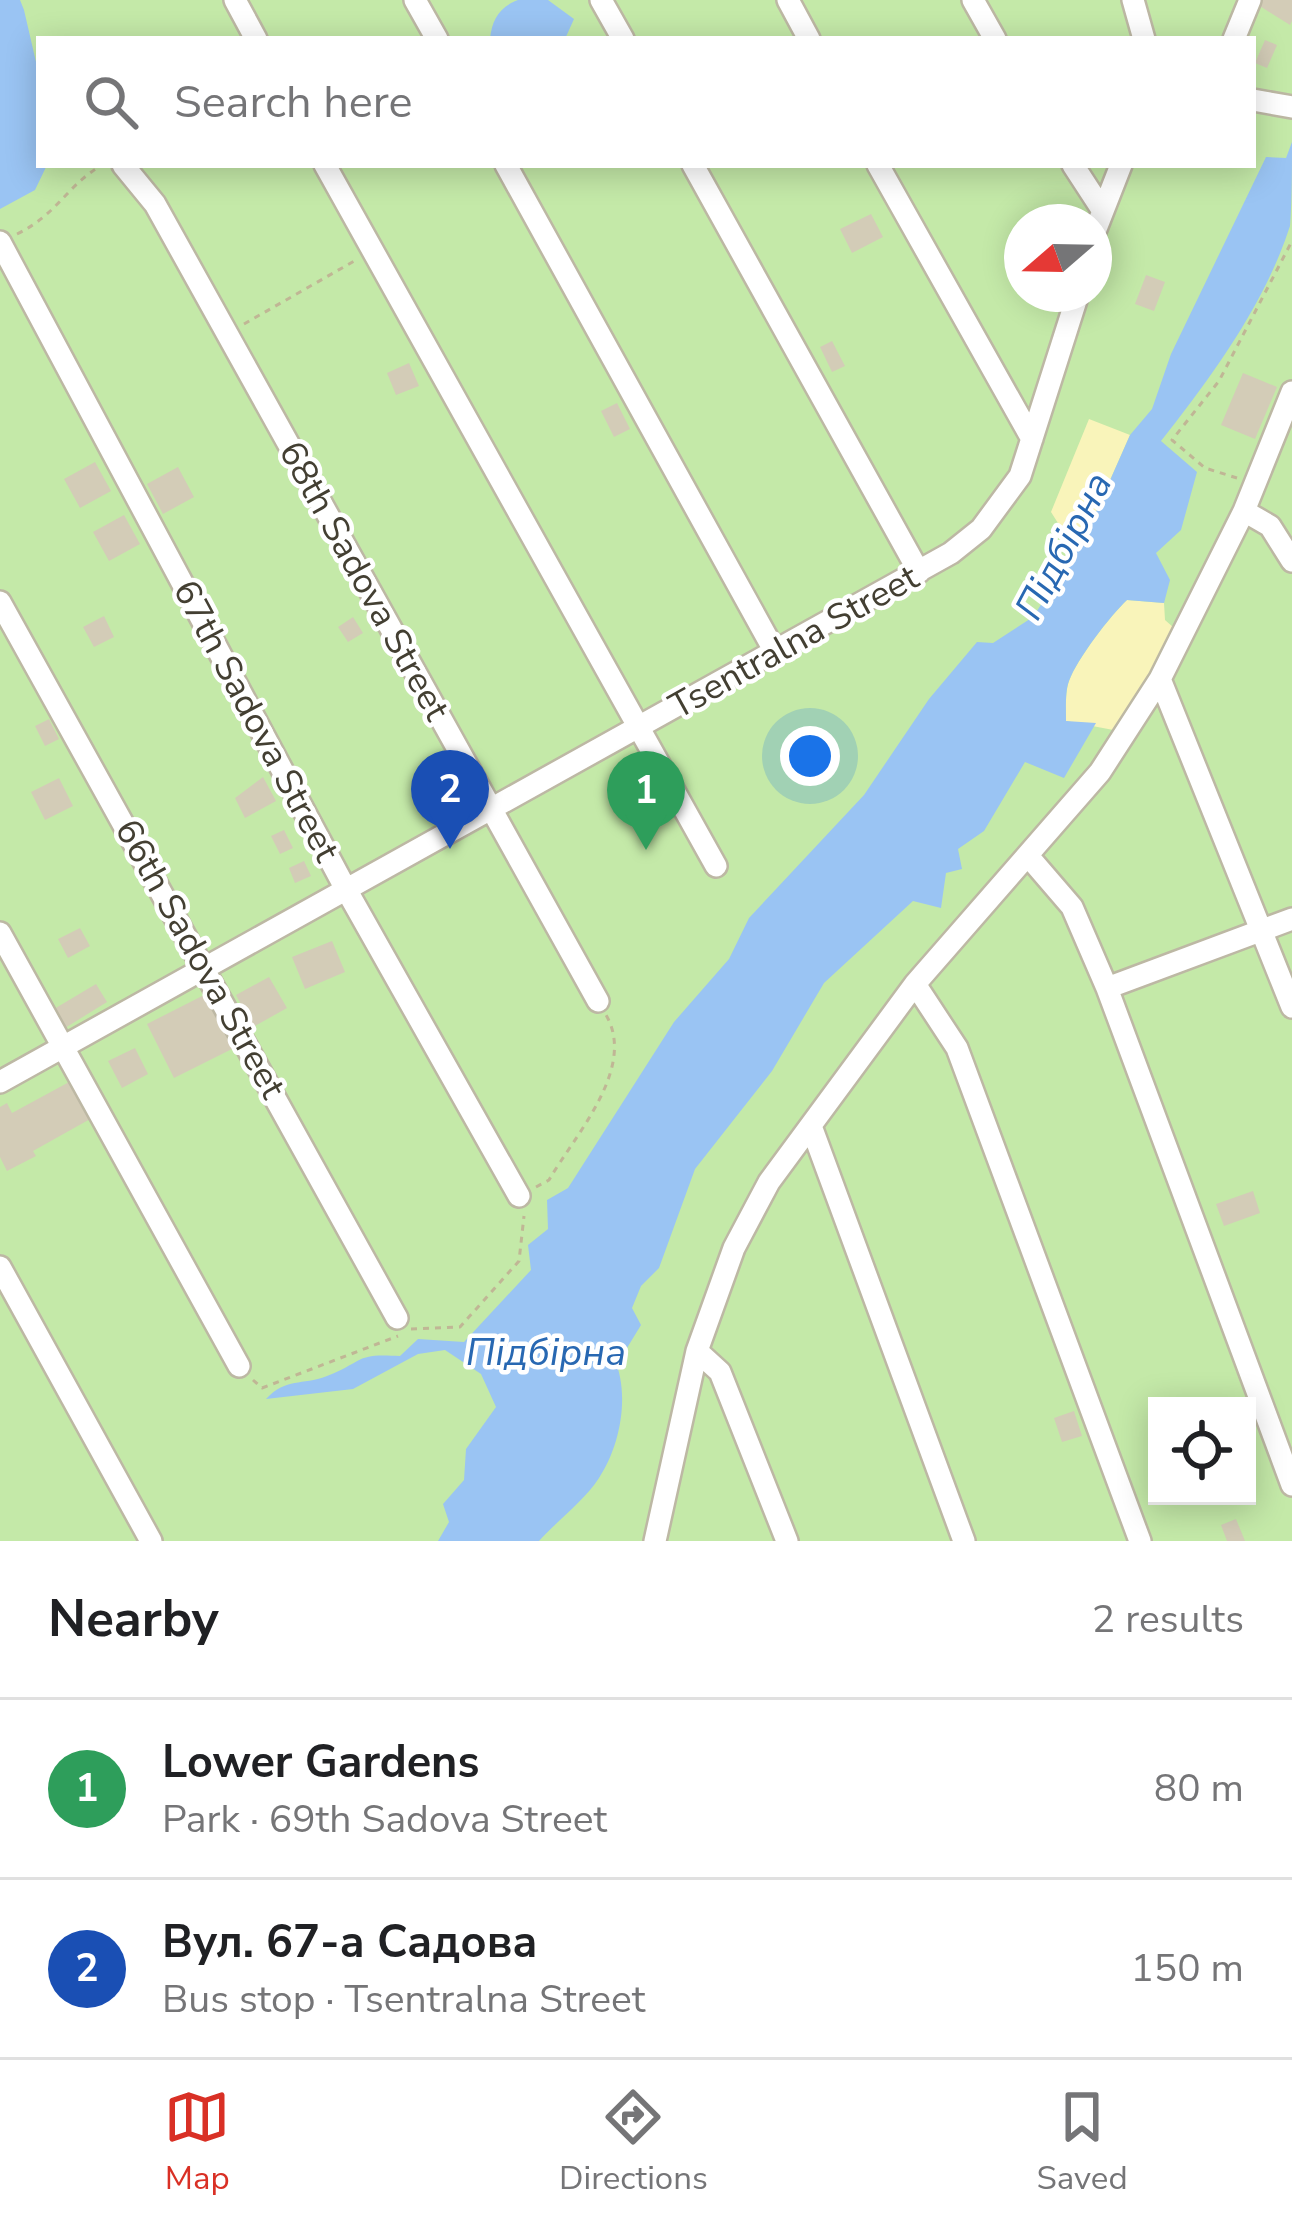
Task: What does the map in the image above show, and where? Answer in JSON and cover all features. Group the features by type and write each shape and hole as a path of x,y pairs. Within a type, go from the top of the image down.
{"street":[{"path":"235,0 254,36"},
{"path":"415,0 435,36"},
{"path":"601,0 620,36"},
{"path":"788,0 807,36"},
{"path":"974,0 993,36"},
{"path":"1133,0 1143,36"},
{"path":"1235,36 1250,0"},
{"path":"1257,101 1292,107"},
{"name":"68th Sadova Street","path":"125,168 155,204 598,1001"},
{"path":"327,168 636,730 716,866"},
{"path":"508,168 776,652"},
{"path":"695,168 920,572"},
{"path":"880,168 1032,439"},
{"path":"1075,168 1098,204"},
{"path":"1103,204 1120,168"},
{"name":"67th Sadova Street","path":"0,240 347,892 519,1196"},
{"name":"Tsentralna Street","path":"0,1082 920,572 981,529 1004,503 1032,439 1072,312"},
{"path":"655,1541 697,1352 734,1248 769,1182 915,984 1100,772 1160,680 1244,512 1292,392"},
{"path":"1244,512 1270,526 1292,561"},
{"name":"66th Sadova Street","path":"0,602 397,1318"},
{"path":"1160,680 1292,1007"},
{"path":"1028,857 1072,907 1107,988 1292,1485"},
{"path":"1107,988 1292,919"},
{"path":"0,933 239,1366"},
{"path":"915,984 957,1048 1140,1541"},
{"path":"812,1126 964,1541"},
{"path":"0,1268 151,1541"},
{"path":"697,1352 720,1372 787,1541"}],"path":[{"path":"0,240 57,212 79,178 96,168"},
{"path":"1256,484 1204,468 1172,440 1219,381 1292,241"},
{"path":"227,334 372,250"},
{"path":"519,1196 548,1180 614,1069 617,1034 598,1001"}],"green space":[{"path":"0,0 1292,0 1292,1541 0,1541"}],"sand":[{"path":"1089,419 1130,435 1085,537 1063,531 1051,512"},
{"path":"1127,600 1164,603 1165,620 1182,635 1124,732 1066,721 1073,672"}],"water":[{"path":"0,0 20,0 36,62 36,168 46,168 35,190 0,209"},
{"path":"518,0 548,0 574,19 566,36 491,36 506,6"},
{"name":"Підбірна","path":"1292,142 1290,226 1279,255 1235,339 1161,441 1197,472 1181,530 1156,553 1170,580 1164,603 1127,600 1079,661 1068,685 1066,721 1096,723 1064,778 1025,762 984,831 958,849 962,869 946,873 941,908 913,901 824,983 772,1071 695,1169 659,1268 641,1286 632,1308 641,1325 627,1348 614,1358 622,1387 621,1419 607,1465 593,1486 539,1541 438,1541 449,1522 443,1504 464,1480 466,1449 496,1407 481,1374 445,1350 418,1354 353,1389 266,1399 288,1385 327,1376 367,1357 400,1356 418,1339 464,1342 531,1270 528,1245 548,1229 547,1200 568,1188 674,1022 729,959 749,918 864,795 929,699 977,642 993,643 1033,617 1085,537 1130,435 1152,409 1171,354 1266,157 1286,158"}],"building":[{"path":"1250,0 1292,0 1290,25"},
{"path":"1265,40 1277,45 1267,68 1256,61"},
{"path":"871,214 883,237 852,253 840,229"},
{"path":"1146,275 1165,282 1154,311 1135,304"},
{"path":"832,341 845,366 832,372 820,347"},
{"path":"409,363 419,386 396,395 387,373"},
{"path":"1243,373 1277,387 1255,439 1221,425"},
{"path":"617,403 630,429 614,437 601,411"},
{"path":"95,462 111,491 80,508 64,479"},
{"path":"178,467 194,497 163,514 147,484"},
{"path":"124,515 140,544 109,561 93,532"},
{"path":"104,616 114,637 94,647 83,627"},
{"path":"353,617 363,633 348,642 338,627"},
{"path":"49,719 59,739 45,746 35,726"},
{"path":"263,777 276,801 245,818 235,798"},
{"path":"59,778 73,806 45,820 31,792"},
{"path":"284,830 293,848 280,854 271,836"},
{"path":"304,861 311,876 295,883 289,868"},
{"path":"80,928 90,946 68,958 58,939"},
{"path":"332,941 345,972 305,989 292,957"},
{"path":"269,977 287,1008 253,1027 236,995"},
{"path":"96,984 107,1002 65,1028 54,1009"},
{"path":"210,992 238,1046 174,1078 147,1024"},
{"path":"135,1048 148,1074 122,1088 108,1061"},
{"path":"71,1081 92,1118 7,1171 0,1157 0,1107 7,1103 12,1113"},
{"path":"1253,1191 1260,1213 1224,1226 1216,1204"},
{"path":"1074,1411 1082,1436 1062,1442 1054,1418"},
{"path":"1236,1519 1245,1541 1227,1541 1221,1525"}],"place":[{"name":"Вул. 67-а Садова","path":"450,849"},
{"name":"Lower Gardens","path":"646,850"}]}
